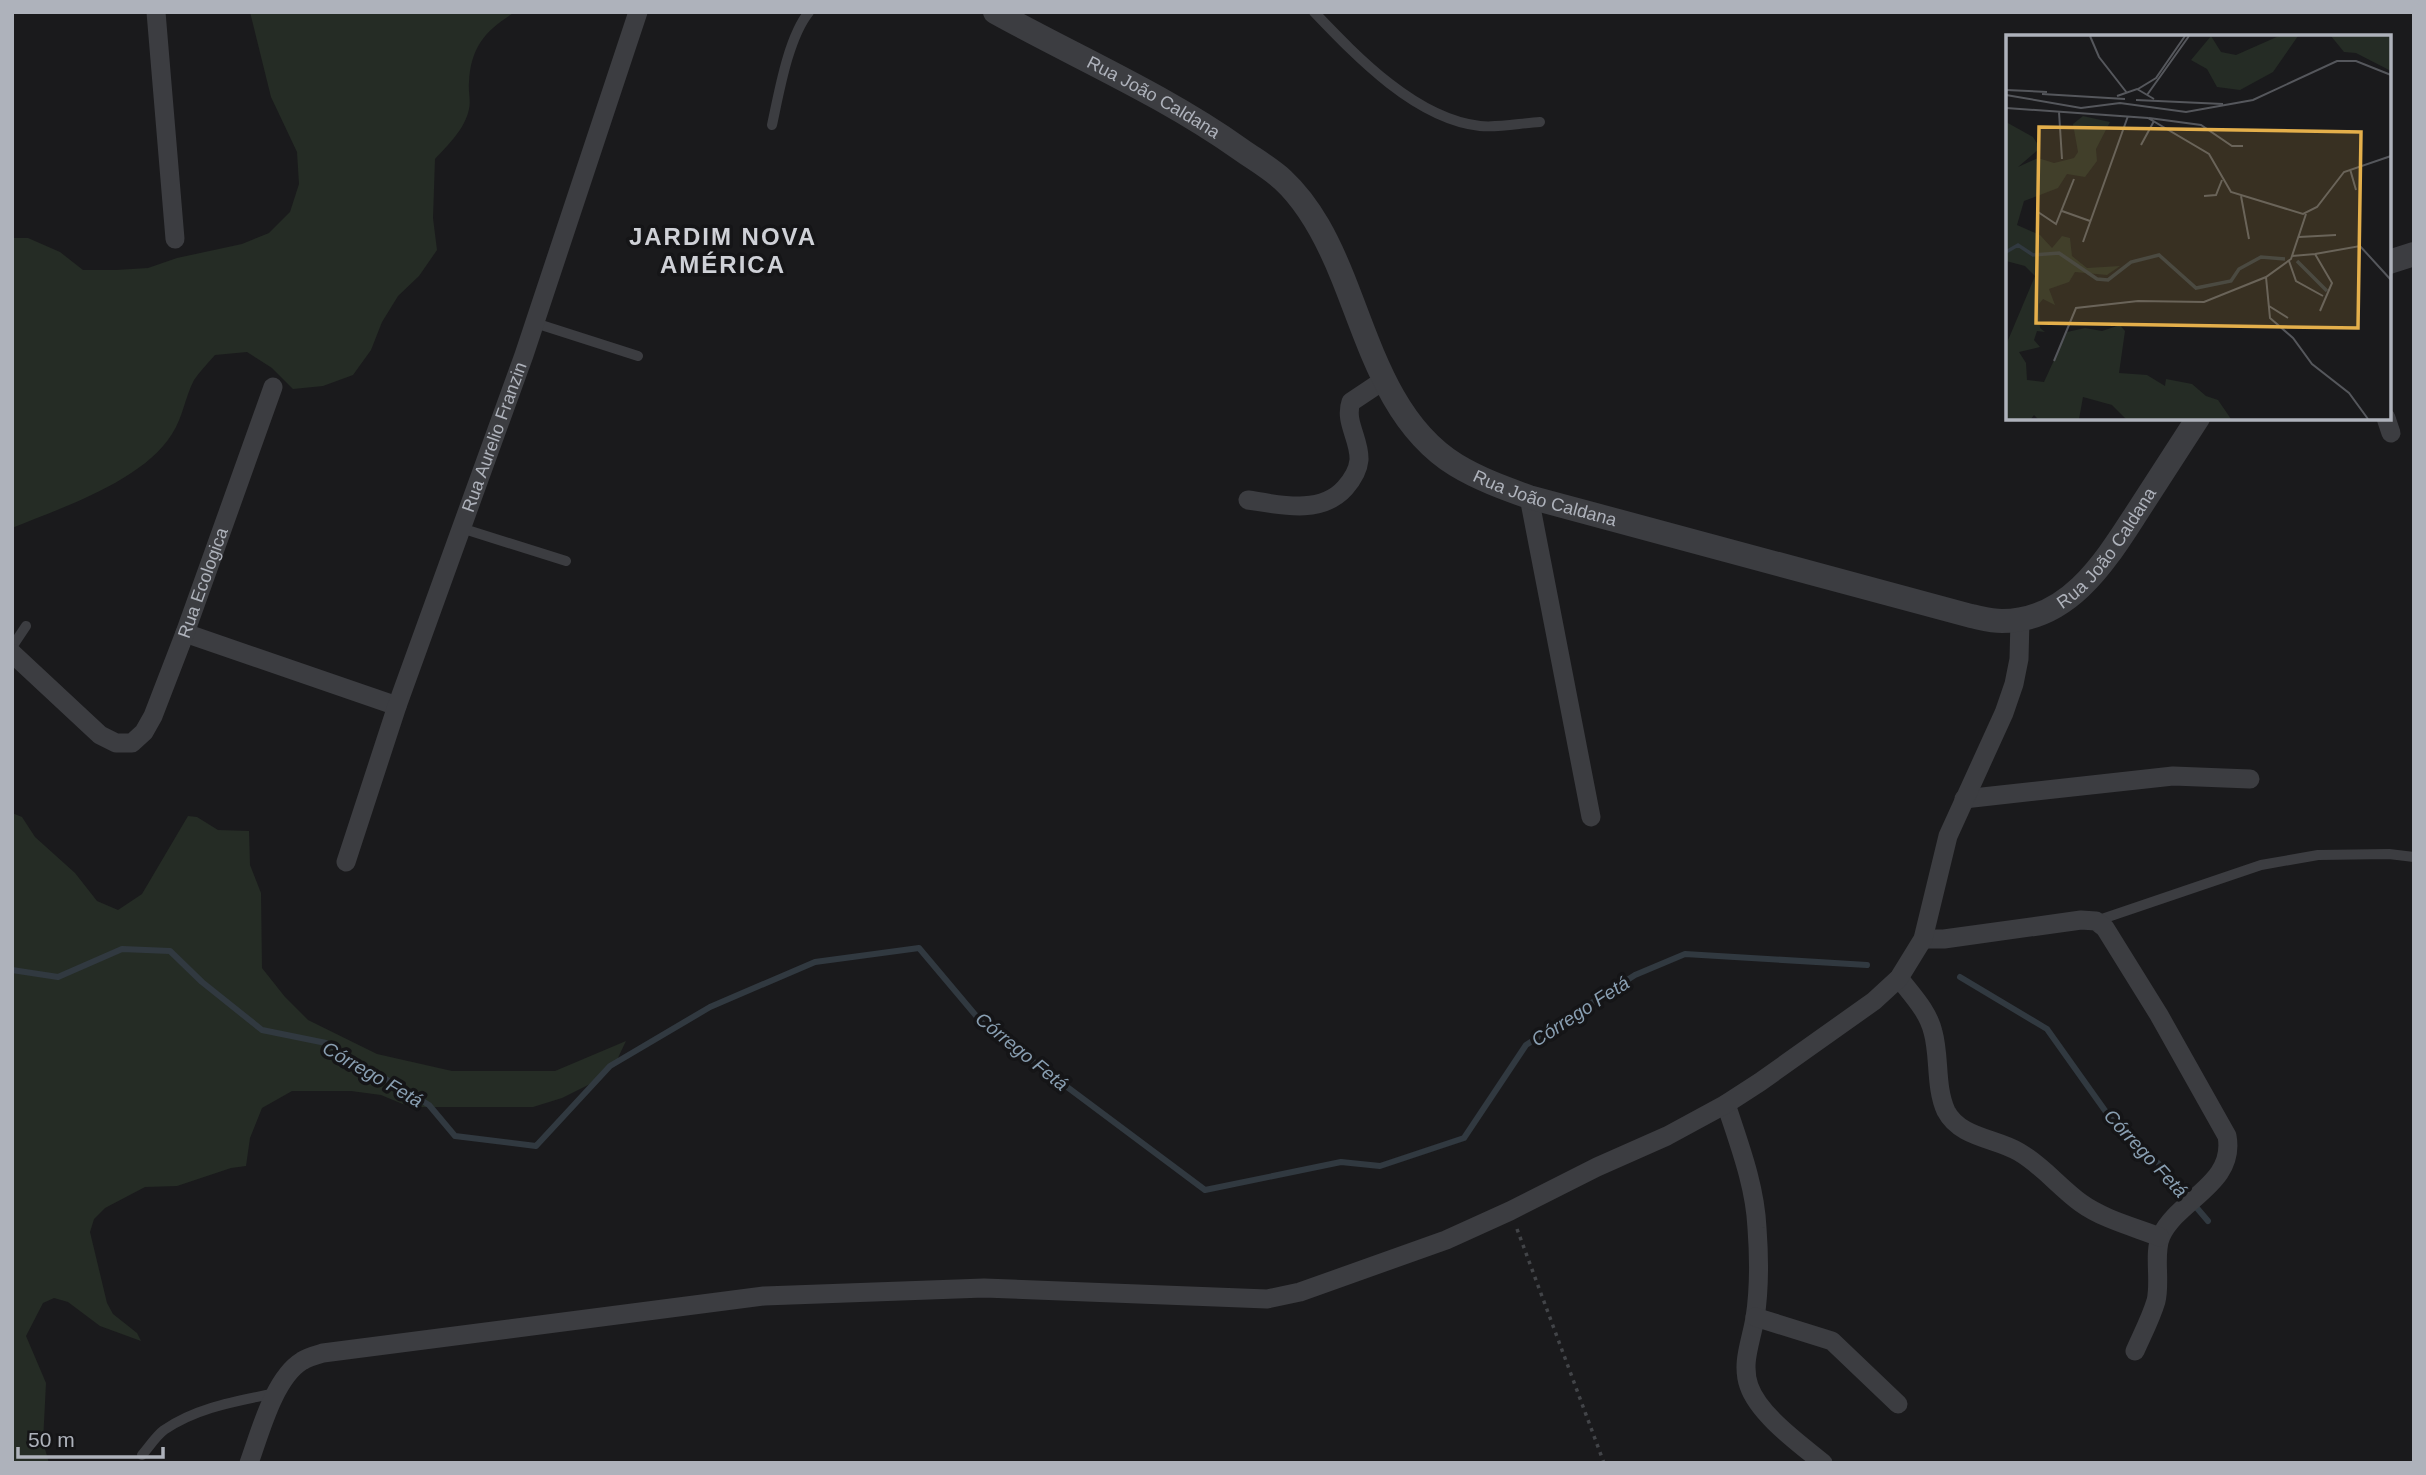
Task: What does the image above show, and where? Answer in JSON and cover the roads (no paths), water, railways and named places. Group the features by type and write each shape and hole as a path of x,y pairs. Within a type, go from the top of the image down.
{"street":[{"path":"156,12 175,239"},
{"name":"Rua Aurelio Franzin","path":"346,862 397,706 535,323 638,12"},
{"name":"Rua João Caldana","path":"995,12 1200,121 1283,180 1306,206 1329,243 1384,380 1406,419 1431,446 1456,465 1529,497 1970,616 2001,621 2021,620 2074,595 2101,567 2197,420"},
{"path":"2391,261 2414,254"},
{"path":"1248,500 1288,506 1316,506 1340,494 1354,478 1359,459 1349,419 1351,402 1384,380"},
{"name":"Rua Ecologica","path":"12,653 100,735 116,743 132,743 144,732 153,716 185,633 274,387"},
{"path":"1529,497 1591,817"},
{"path":"248,1463 276,1393 288,1374 302,1361 323,1353 764,1296 984,1288 1267,1298 1300,1292 1446,1240 1510,1212 1597,1167 1667,1136 1726,1104 1874,1001 1899,978 1923,939 1948,836 2004,713 2014,684 2019,659 2021,620"},
{"path":"185,633 397,706"},
{"path":"1964,799 2174,776 2250,779"},
{"path":"1923,939 1944,939 2063,922 2095,921 2105,928 2139,983 2227,1136 2227,1160 2220,1173 2169,1224 2160,1237 2156,1300 2135,1351"},
{"path":"1899,978 1927,1015 1934,1032 1941,1091 1946,1111 1955,1124 1970,1133 2016,1150 2039,1164 2081,1203 2097,1212 2160,1237"},
{"path":"1726,1104 1747,1170 1757,1226 1755,1317 1746,1359 1750,1390 1790,1436 1823,1463"},
{"path":"1755,1317 1832,1341 1899,1404"}],"lane":[{"path":"772,125 785,70 802,21 808,12"},
{"path":"1314,12 1357,56 1413,100 1444,116 1482,126 1540,122"},
{"path":"535,323 638,356"},
{"path":"461,528 566,561"},
{"path":"12,647 26,626"},
{"path":"2095,921 2261,865 2318,855 2389,854 2414,857"},
{"path":"142,1455 162,1431 189,1415 276,1393"}],"waterway":[{"name":"Córrego Fetá","path":"12,970 58,977 122,949 170,951 202,982 262,1030 326,1043 429,1105 455,1136 536,1146 610,1066 710,1007 815,962 919,948 983,1024 1205,1190 1341,1162 1380,1166 1464,1138 1526,1045 1635,975 1685,954 1867,965"},
{"name":"Córrego Fetá","path":"1960,977 2047,1029 2111,1119 2162,1167 2208,1221"}],"district":[{"name":"JARDIM NOVA AMÉRICA","path":"723,251"}]}
